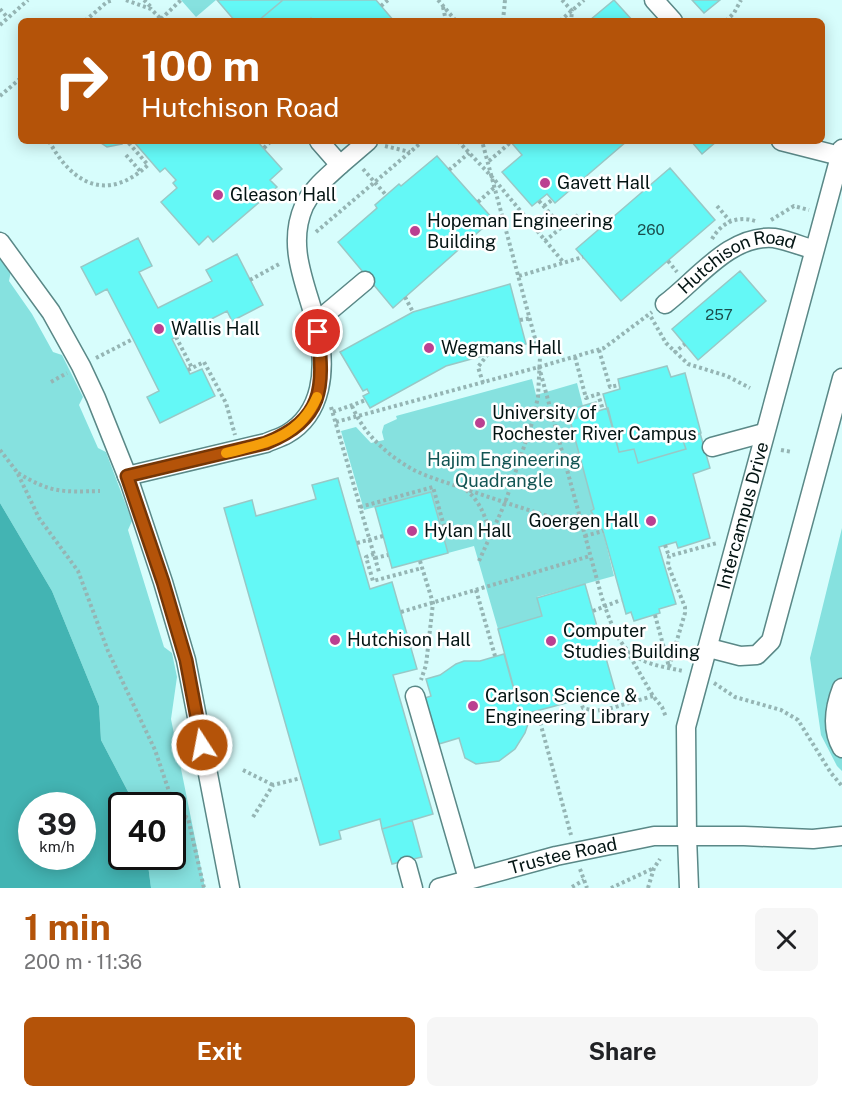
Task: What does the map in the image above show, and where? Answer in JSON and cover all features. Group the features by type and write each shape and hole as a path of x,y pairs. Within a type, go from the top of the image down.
{"street":[{"path":"654,0 670,18"},
{"path":"323,144 349,164"},
{"path":"127,476 266,443 286,434 303,421 319,392 321,363 315,323 300,272 296,242 298,223 304,206 314,189 373,144"},
{"path":"779,144 841,153"},
{"name":"Intercampus Drive","path":"689,888 686,727 841,153"},
{"name":"Hutchison Road","path":"665,304 712,264 744,242 760,238 775,238 814,250"},
{"path":"0,242 51,312 81,366 127,476 186,660 230,888"},
{"path":"315,323 365,281"},
{"path":"709,648 740,656 758,655 771,641 842,378"},
{"path":"712,447 764,433"},
{"path":"842,687 835,707 835,727 842,748"},
{"path":"416,696 468,879"},
{"name":"Trustee Road","path":"439,888 556,856 644,837 744,836 813,839 842,836"},
{"path":"407,866 413,888"}],"path":[{"path":"0,25 28,0"},
{"path":"88,18 107,2 113,0"},
{"path":"126,0 151,9 160,18"},
{"path":"144,0 160,18"},
{"path":"164,18 181,0"},
{"path":"381,6 388,0"},
{"path":"438,0 453,18"},
{"path":"503,18 505,0"},
{"path":"562,0 572,11 571,18"},
{"path":"564,18 584,0"},
{"path":"729,18 741,0"},
{"path":"442,5 445,18"},
{"path":"0,9 8,18"},
{"path":"0,96 18,81"},
{"path":"51,144 59,160 72,173 83,181 97,185 126,180 141,172 148,165 130,144"},
{"path":"264,148 268,144"},
{"path":"378,144 410,152"},
{"path":"309,239 419,144"},
{"path":"461,144 493,178 564,263"},
{"path":"478,561 505,503 532,423 538,397 540,357 483,144"},
{"path":"489,161 509,144"},
{"path":"449,170 469,153"},
{"path":"126,155 141,172"},
{"path":"349,164 375,183 386,195"},
{"path":"478,202 495,187"},
{"path":"267,201 276,194 288,191"},
{"path":"544,206 552,200"},
{"path":"539,201 562,227"},
{"path":"717,206 730,221"},
{"path":"545,241 578,215"},
{"path":"519,276 584,257"},
{"path":"250,280 288,259"},
{"path":"668,261 680,275"},
{"path":"405,297 413,312"},
{"path":"336,422 599,350 617,340 665,304"},
{"path":"649,314 666,343 687,364 726,376 750,388"},
{"path":"520,320 531,318"},
{"path":"176,337 190,369 204,362 226,403 236,439"},
{"path":"90,361 133,339"},
{"path":"674,353 685,344"},
{"path":"599,350 610,387 619,385"},
{"path":"483,383 478,367 488,354"},
{"path":"575,357 586,398 598,394 603,410"},
{"path":"538,367 590,556 614,629 666,717"},
{"path":"51,382 70,372"},
{"path":"333,412 366,400"},
{"path":"330,404 378,572"},
{"path":"352,406 356,416 374,440 411,468 505,503 583,528"},
{"path":"0,450 17,472 39,518 78,571 108,651 155,750 174,806 179,813 188,818 204,888"},
{"path":"781,450 792,452"},
{"path":"17,472 41,487 66,492 100,491"},
{"path":"360,507 433,487 444,526 441,527"},
{"path":"463,488 476,497 491,535"},
{"path":"585,536 603,531"},
{"path":"357,543 383,536"},
{"path":"669,556 717,543"},
{"path":"665,545 669,556 668,565 683,601 685,613 669,667"},
{"path":"388,555 366,557 373,581 422,568"},
{"path":"400,612 590,556"},
{"path":"416,696 426,665 433,603 420,561"},
{"path":"476,590 495,656"},
{"path":"593,611 621,600"},
{"path":"655,615 669,667"},
{"path":"625,648 640,660 690,673"},
{"path":"713,683 735,697 790,714 807,732 822,759 842,786"},
{"path":"580,700 583,708 595,711 653,696"},
{"path":"537,711 572,839"},
{"path":"243,770 273,785 301,778"},
{"path":"253,817 273,785"},
{"path":"648,888 654,868 660,859"},
{"path":"579,865 587,888"},
{"path":"611,888 654,868"},
{"path":"572,887 584,880"}],"green space":[{"path":"181,0 216,0 196,17"},
{"path":"0,258 11,271 9,281 32,314 53,352 62,355 83,397 79,405 98,448 106,452 132,521 128,530 164,647 172,653 177,677 171,719 186,792 128,792 101,740 99,706 52,591 0,503"},
{"name":"Hajim Engineering Quadrangle","path":"532,379 536,395 577,383 583,406 577,418 570,420 594,509 591,511 603,531 614,576 537,597 542,616 498,629 474,546 448,553 431,492 364,510 341,431 356,427 371,443 384,440 382,432 384,425 397,419 396,416"},
{"path":"842,528 842,771 821,735 810,658"},
{"path":"186,794 205,888 151,888 149,870 186,870"}],"shaded area":[{"path":"0,503 52,591 99,706 101,740 128,792 108,792 108,870 149,870 151,888 0,888"}],"building":[{"path":"217,0 283,0 262,18 232,18"},
{"path":"283,0 376,0 391,18 311,18 262,18"},
{"path":"614,0 630,18 592,18"},
{"path":"692,0 720,0 704,13"},
{"path":"102,144 122,144 107,147"},
{"name":"Gleason Hall","path":"136,144 260,144 282,169 270,180 277,187 213,242 208,236 199,245 161,202 177,188 173,183 176,180 165,168 160,172"},
{"name":"Gavett Hall","path":"513,144 624,144 555,203 547,194 532,206 502,172 522,155"},
{"path":"694,144 714,144 702,154"},
{"name":"Hopeman Engineering Building","path":"437,156 493,219 393,308 338,242 377,208 375,205 399,184 401,186"},
{"path":"670,168 715,220 621,301 576,249"},
{"name":"Wallis Hall","path":"138,238 152,266 139,272 158,308 212,281 206,270 237,254 263,305 232,321 227,311 172,339 190,374 202,369 215,396 160,423 147,397 159,391 133,339 107,289 96,295 81,267"},
{"path":"740,271 766,301 698,360 672,329"},
{"name":"Wegmans Hall","path":"510,284 526,344 446,366 370,408 363,396 369,393 367,389 363,391 340,352 413,312"},
{"path":"667,366 671,377 685,373 701,433 682,438 686,449 638,463 634,449 619,452 603,394 620,389 618,379"},
{"name":"Goergen Hall","path":"596,402 598,411 608,408 619,452 634,449 638,463 686,449 682,438 700,433 710,468 693,474 710,538 678,548 676,542 659,547 676,604 659,609 660,613 634,621 631,612 626,614 603,531 591,511 594,509 570,420 577,418 575,408"},
{"name":"Hutchison Hall","path":"338,478 370,589 392,582 417,669 393,675 433,814 382,829 380,819 339,831 341,839 320,845 224,508 252,500 256,516 316,499 312,485"},
{"name":"Hylan Hall","path":"431,492 448,553 392,568 375,507"},
{"name":"Computer Studies Building","path":"585,584 615,690 521,715 498,629 542,616 537,598"},
{"name":"Carlson Science & Engineering Library","path":"504,654 521,715 530,713 530,718 525,733 515,749 499,761 476,764 465,758 459,738 439,744 425,698 431,696 426,679 440,675 464,661 480,661"},
{"path":"412,820 422,857 392,864 382,829"}],"slow traffic":[{"path":"226,453 266,443 286,434 303,421 317,397"}],"place":[{"name":"Gavett Hall","path":"545,183"},
{"name":"Gleason Hall","path":"218,195"},
{"name":"Hopeman Engineering Building","path":"415,231"},
{"name":"Wallis Hall","path":"159,329"},
{"name":"Wegmans Hall","path":"429,348"},
{"name":"University of Rochester River Campus","path":"480,423"},
{"name":"Goergen Hall","path":"651,521"},
{"name":"Hylan Hall","path":"412,531"},
{"name":"Hutchison Hall","path":"335,640"},
{"name":"Computer Studies Building","path":"551,641"},
{"name":"Carlson Science & Engineering Library","path":"473,706"}],"route":[{"path":"202,745 186,660 163,582 127,476 266,443 286,434 303,421 319,392 321,363 318,332"}]}
